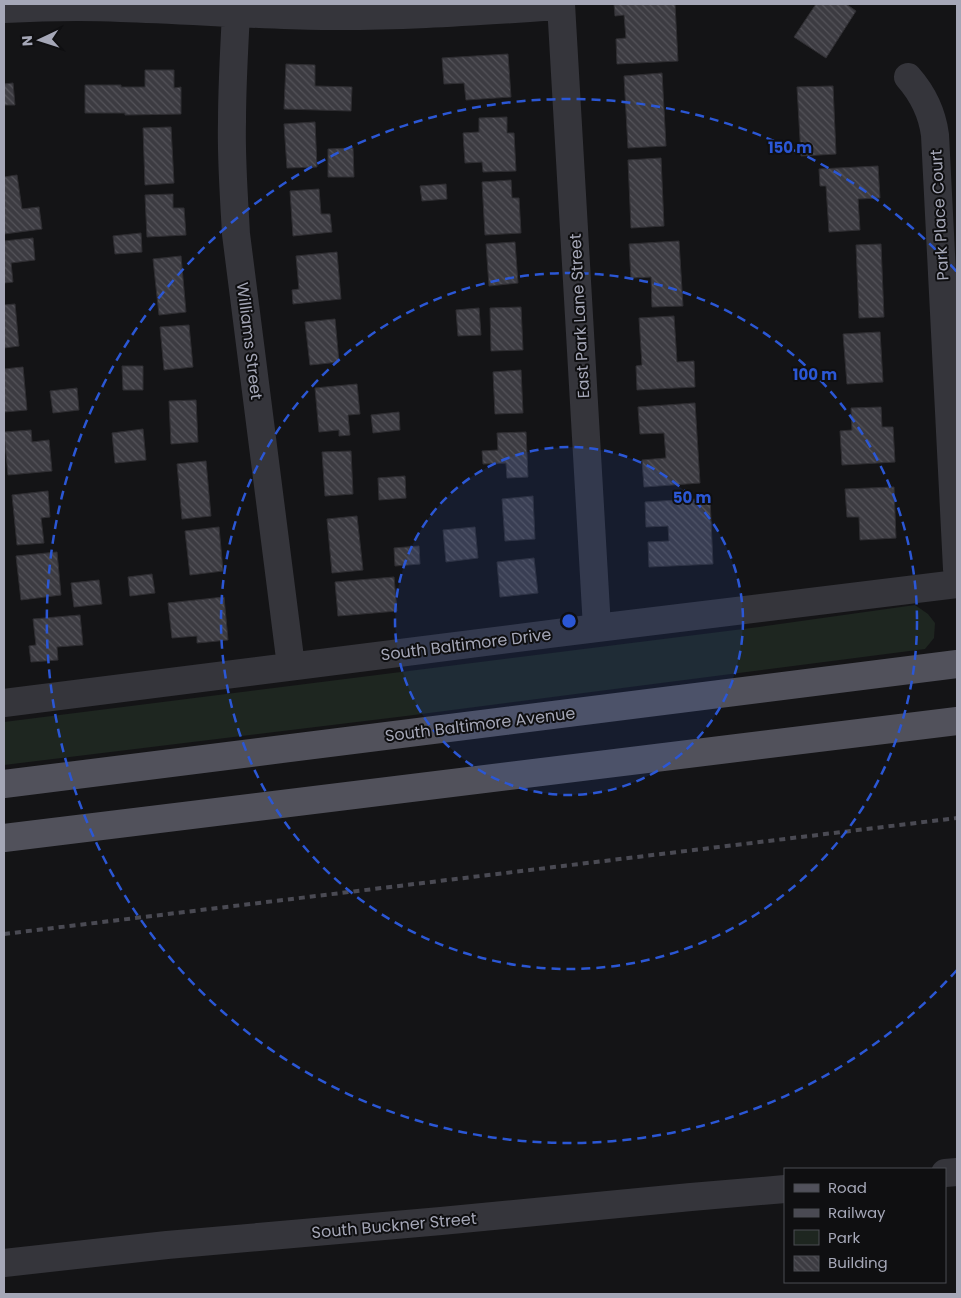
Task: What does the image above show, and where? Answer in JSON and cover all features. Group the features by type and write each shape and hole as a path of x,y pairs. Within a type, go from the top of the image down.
{"main road":[{"name":"South Baltimore Avenue","path":"4,784 957,664"},
{"path":"4,838 957,721"}],"street":[{"path":"4,8 120,8 323,16 439,14 561,5"},
{"name":"East Park Lane Street","path":"561,5 597,628"},
{"name":"Williams Street","path":"236,14 232,69 232,124 236,234 291,666"},
{"name":"Park Place Court","path":"908,77 917,87 930,110 948,206 957,569"},
{"name":"South Baltimore Drive","path":"4,703 957,584"},
{"name":"South Buckner Street","path":"4,1263 167,1245 784,1189"}],"green space":[{"path":"915,605 928,614 935,623 934,638 925,649 406,716 4,765 4,722 759,627"}],"building":[{"path":"614,4 675,4 678,61 617,64 616,39 626,38 624,15 615,16"},
{"path":"816,4 846,4 856,11 826,58 794,37"},
{"path":"508,54 511,97 466,100 464,83 444,84 442,58"},
{"path":"286,64 315,65 315,86 352,87 351,111 284,109"},
{"path":"145,70 174,70 174,88 181,87 181,114 125,115 125,113 85,113 85,85 145,87"},
{"path":"662,73 666,146 628,148 624,76"},
{"path":"13,83 15,105 4,105 4,84"},
{"path":"833,86 836,154 801,156 797,87"},
{"path":"507,117 507,133 514,133 516,171 483,172 482,162 465,163 463,133 479,132 479,118"},
{"path":"315,122 317,167 287,168 284,124"},
{"path":"171,127 174,183 145,185 143,128"},
{"path":"353,148 354,177 328,177 328,149"},
{"path":"661,158 664,226 631,228 628,160"},
{"path":"878,166 880,198 858,199 860,230 829,232 826,186 820,186 819,169"},
{"path":"17,175 22,209 39,207 42,229 4,234 4,177"},
{"path":"511,180 512,198 519,198 521,233 485,235 482,182"},
{"path":"446,184 447,199 422,201 420,186"},
{"path":"319,189 321,214 330,214 332,232 293,236 290,191"},
{"path":"173,194 173,208 184,208 186,235 147,237 145,195"},
{"path":"141,233 142,252 115,254 113,236"},
{"path":"33,238 35,260 11,263 13,282 4,283 4,241"},
{"path":"679,241 683,306 652,307 651,277 631,278 629,244"},
{"path":"515,242 518,283 489,286 486,244"},
{"path":"881,244 884,317 859,318 856,245"},
{"path":"337,252 341,299 293,304 292,290 299,289 296,256"},
{"path":"181,256 186,312 159,315 153,259"},
{"path":"15,304 19,346 4,348 4,305"},
{"path":"521,307 523,350 491,351 490,308"},
{"path":"479,308 481,335 458,336 456,310"},
{"path":"674,316 677,362 694,361 695,387 637,390 636,366 642,365 639,318"},
{"path":"335,319 339,362 310,365 305,322"},
{"path":"189,325 193,367 164,370 160,327"},
{"path":"880,332 883,382 847,384 843,334"},
{"path":"122,366 143,366 143,390 123,390"},
{"path":"23,367 27,410 4,412 4,369"},
{"path":"521,370 523,413 495,414 493,372"},
{"path":"357,384 360,414 348,415 350,435 339,436 339,430 319,432 315,388"},
{"path":"77,388 79,410 53,413 50,391"},
{"path":"196,400 198,442 171,444 169,401"},
{"path":"695,403 700,483 644,487 642,460 666,458 664,433 640,434 638,407"},
{"path":"881,407 882,427 893,427 895,462 842,465 840,431 852,430 851,408"},
{"path":"399,412 400,430 373,433 371,415"},
{"path":"143,429 146,460 115,463 112,433"},
{"path":"31,430 32,442 49,440 52,471 8,475 4,432"},
{"path":"526,432 528,477 507,478 506,463 483,464 482,451 498,450 497,433"},
{"path":"351,451 353,494 325,496 322,452"},
{"path":"206,461 211,516 182,519 177,464"},
{"path":"405,476 406,498 379,500 378,478"},
{"path":"894,487 896,538 860,540 859,517 847,517 845,489"},
{"path":"48,491 50,517 41,518 44,543 17,545 12,495"},
{"path":"533,496 535,539 505,541 502,499"},
{"path":"710,498 713,564 649,567 648,542 669,541 668,526 646,527 645,502"},
{"path":"357,516 363,570 332,573 327,519"},
{"path":"219,527 223,571 190,575 185,531"},
{"path":"475,527 478,558 446,562 443,530"},
{"path":"419,546 420,564 395,566 394,548"},
{"path":"57,552 61,595 21,600 16,556"},
{"path":"534,558 538,593 500,597 497,562"},
{"path":"152,574 155,593 130,596 128,577"},
{"path":"394,577 397,611 338,616 335,582"},
{"path":"99,580 102,604 74,607 71,583"},
{"path":"224,597 228,640 197,643 197,636 172,638 168,603"},
{"path":"80,615 83,645 57,647 58,660 31,662 29,646 36,645 33,619"}],"railway":[{"path":"4,934 957,818"}]}
